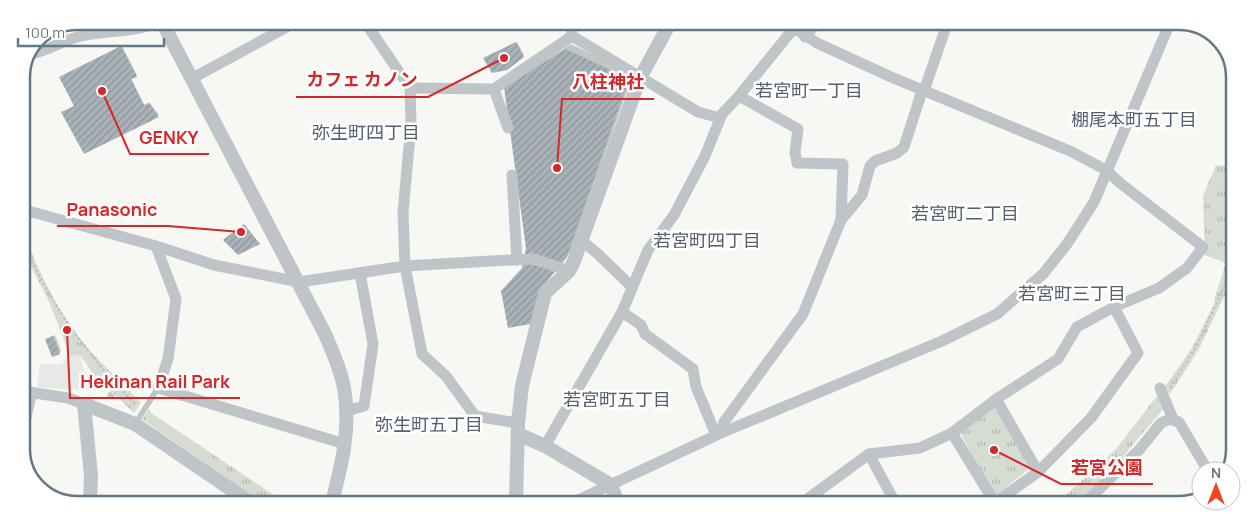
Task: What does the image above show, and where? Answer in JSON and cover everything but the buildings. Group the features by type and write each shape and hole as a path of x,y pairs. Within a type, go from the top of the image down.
{"street":[{"path":"37,53 50,50 80,36 108,30"},
{"path":"166,30 299,282 337,362 344,387 346,411 345,444 333,496"},
{"path":"191,79 282,30"},
{"path":"370,30 410,88 411,124 403,213 404,266 422,354 446,376 474,416 518,428 610,485 615,496"},
{"path":"572,30 572,36"},
{"path":"516,496 518,428 522,386 545,293 569,271 640,78 666,30"},
{"path":"545,446 622,312 631,286 648,250 674,216 705,156 722,114 739,96 788,30"},
{"path":"796,30 806,37 923,91 1070,151 1106,170 1202,247 1187,268 1158,288 1114,307 1077,327 1058,359 996,400 952,433 920,448 869,454 816,496"},
{"path":"806,37 811,30"},
{"path":"719,434 724,422 803,314 841,220 862,195 870,166 874,161 897,153 904,147 945,30"},
{"path":"585,496 719,434 942,341 997,314 1044,274 1067,244 1094,202 1167,30"},
{"path":"410,88 494,88 572,36"},
{"path":"572,36 698,112 720,118"},
{"path":"494,88 508,128"},
{"path":"739,96 798,129 795,152 797,163 843,164 841,220"},
{"path":"512,175 517,260"},
{"path":"30,212 156,246 214,265 299,282 404,266 534,259 569,271"},
{"path":"581,240 631,286"},
{"path":"156,246 176,299 168,359 158,388 345,444"},
{"path":"346,411 364,406 372,352 368,307 360,272"},
{"path":"1005,496 1038,472 1091,418 1138,353 1114,307"},
{"path":"622,312 641,325 645,334 693,369 696,387 719,434"},
{"path":"1165,389 1173,419"},
{"path":"30,392 84,404 135,424 241,496"},
{"path":"996,400 1038,472"},
{"path":"84,404 90,456 90,496"},
{"path":"1092,496 1139,450 1161,423 1173,419 1179,422 1202,461"},
{"path":"952,433 989,496"},
{"path":"869,454 892,496"}],"lane":[{"path":"135,424 158,388"}],"path":[{"path":"30,258 43,286 73,333 136,405"},
{"path":"1165,389 1197,345 1226,283"}],"shaded area":[{"path":"80,355 84,371 99,390 37,388 40,364 61,364 70,356"}],"green space":[{"path":"1216,165 1226,167 1226,263 1205,255 1203,196"},
{"path":"30,250 43,279 72,327 95,356 141,403 134,413 109,389 104,390 80,355 70,356 49,302 30,263"},
{"path":"1226,263 1226,293 1198,351 1170,394 1164,388 1192,348 1215,302 1214,300"},
{"path":"1157,396 1165,407 1115,466 1086,496 1065,496 1116,449"},
{"path":"993,405 1030,468 993,496 960,432"},
{"path":"149,409 151,413 276,496 252,496 142,419"}],"place":[{"name":"カフェ カノン","path":"504,58"},
{"name":"GENKY","path":"102,91"},
{"name":"八柱神社","path":"557,168"},
{"name":"Panasonic","path":"241,232"},
{"name":"Hekinan Rail Park","path":"67,330"},
{"name":"若宮公園","path":"994,450"}],"district":[{"name":"若宮町一丁目","path":"809,90"},
{"name":"棚尾本町五丁目","path":"1134,119"},
{"name":"弥生町四丁目","path":"366,132"},
{"name":"若宮町二丁目","path":"965,213"},
{"name":"若宮町四丁目","path":"707,240"},
{"name":"若宮町三丁目","path":"1072,293"},
{"name":"若宮町五丁目","path":"617,399"},
{"name":"弥生町五丁目","path":"429,424"}]}
